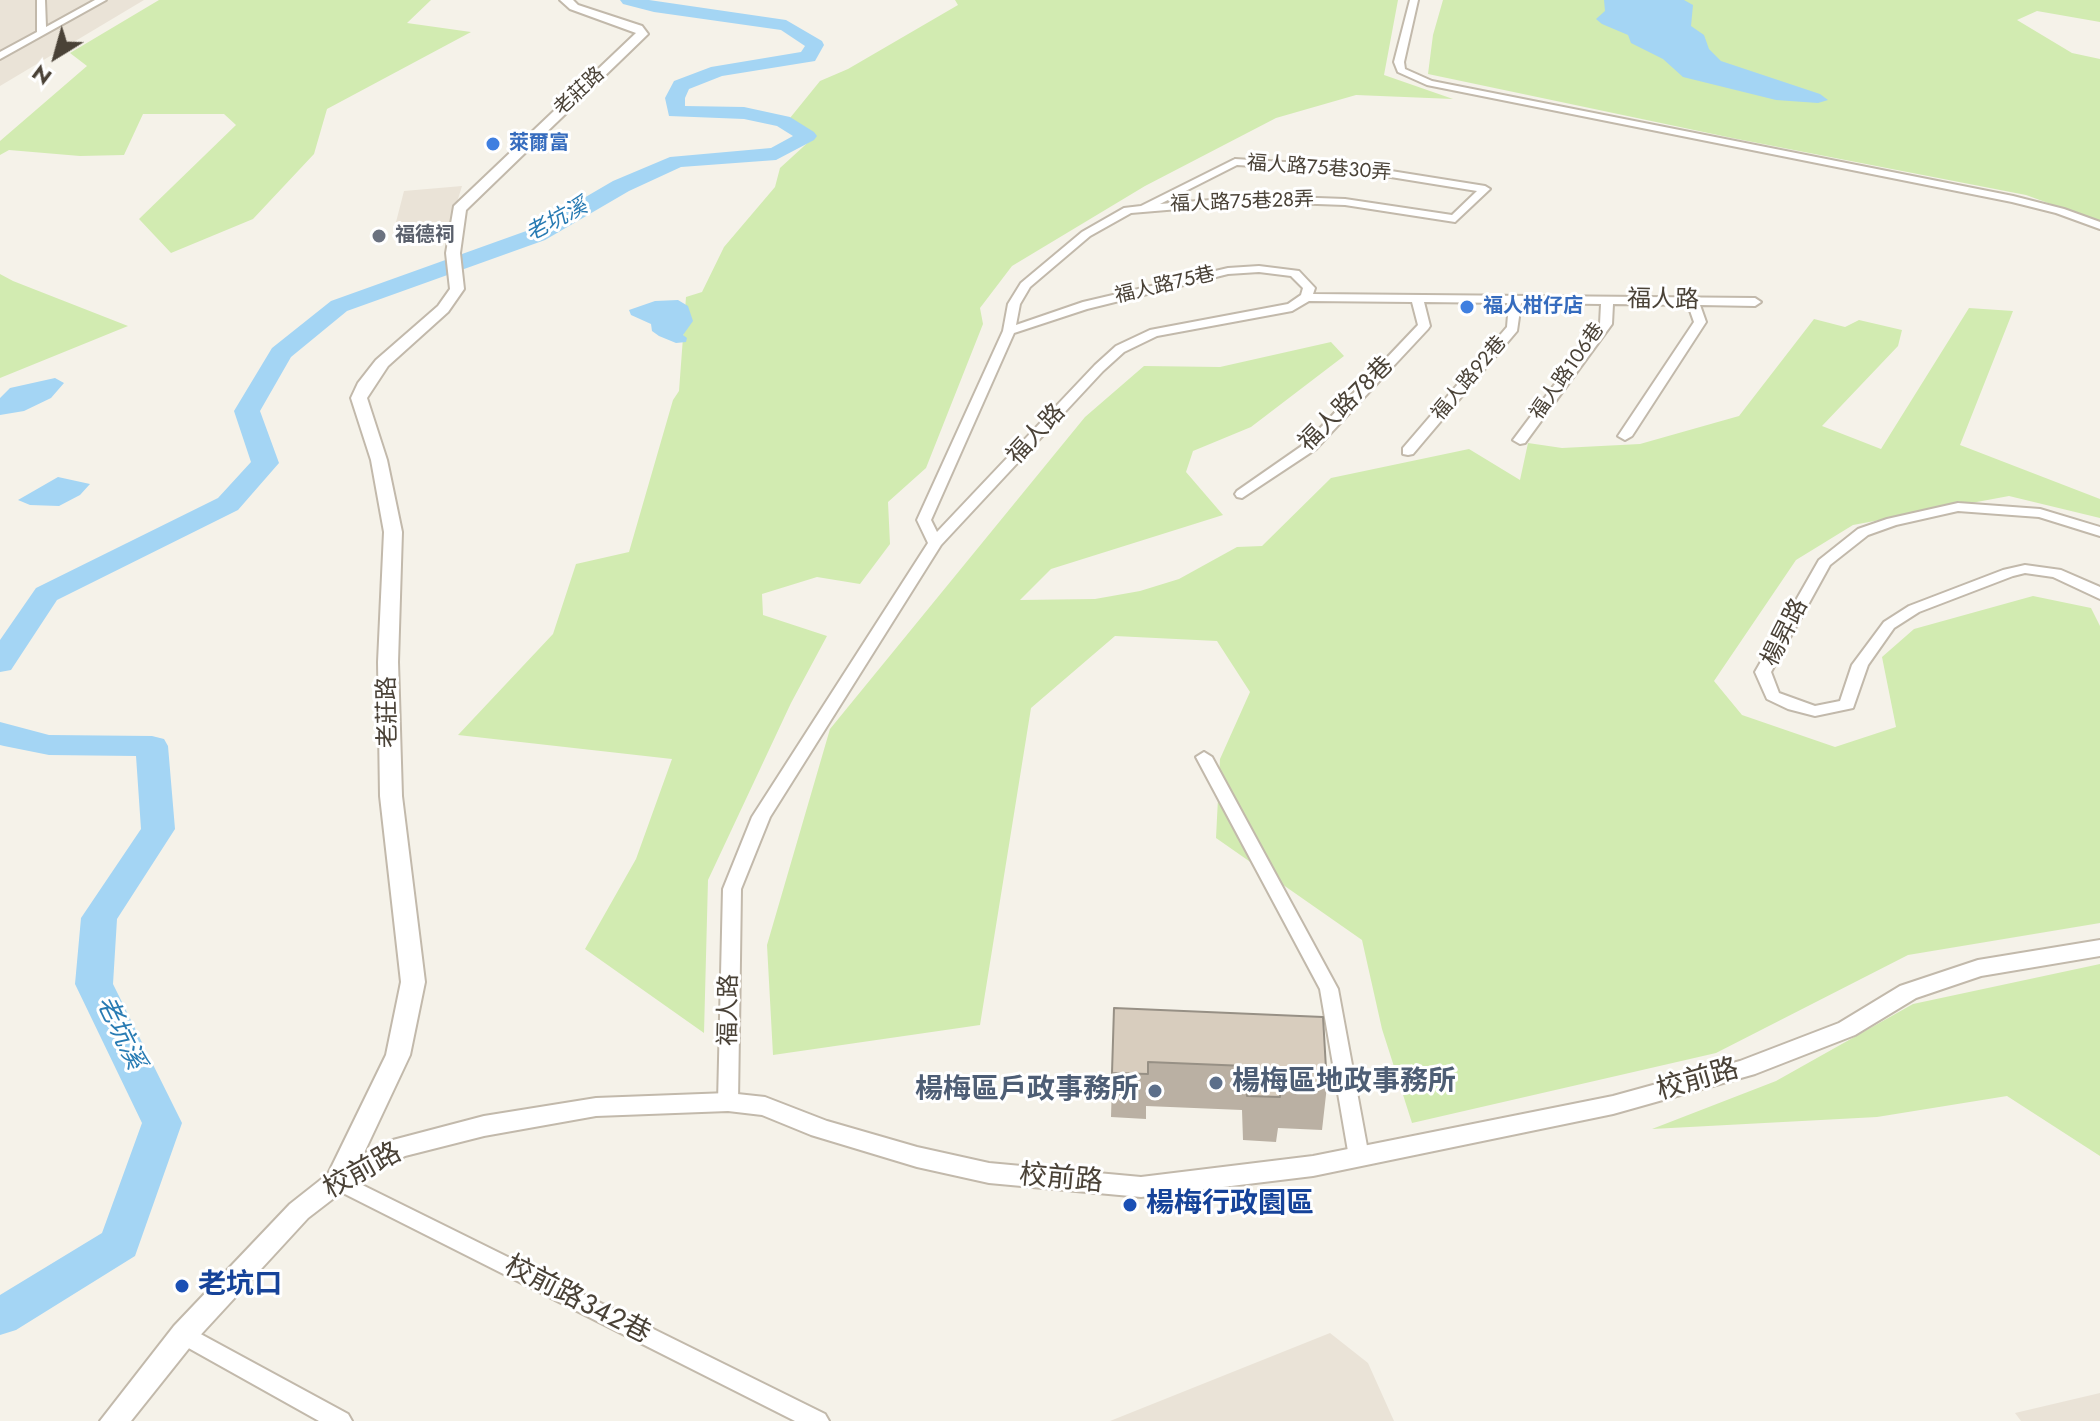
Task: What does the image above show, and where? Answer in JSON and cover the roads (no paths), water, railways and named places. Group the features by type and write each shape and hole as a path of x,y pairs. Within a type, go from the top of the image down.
{"street":[{"path":"41,0 42,34"},
{"path":"0,56 102,0"},
{"name":"老莊路","path":"338,1181 398,1055 413,982 391,796 388,662 393,532 379,460 359,398 382,363 443,309 457,289 453,253 459,209 642,34 638,28 574,7 566,0"},
{"path":"1414,0 1399,62 1401,70 1430,83 2060,211 2100,226"},
{"name":"福人路75巷30弄","path":"1146,207 1235,162 1366,170 1485,189 1473,202"},
{"name":"福人路75巷28弄","path":"1146,207 1298,198 1455,219 1473,202"},
{"path":"935,543 924,520 1009,331 1014,304 1025,285 1099,225 1128,210 1146,207"},
{"path":"2060,211 2100,239"},
{"name":"福人路75巷","path":"1009,331 1083,306 1228,271 1259,269 1295,273 1309,288 1306,297"},
{"name":"福人路","path":"728,1102 732,889 761,817 935,543 1120,349 1154,333 1292,307 1306,297 1755,302"},
{"name":"福人路78巷","path":"1242,494 1311,446 1424,326 1417,299"},
{"name":"福人路92巷","path":"1408,451 1513,328 1515,300"},
{"name":"福人路106巷","path":"1520,440 1606,324 1607,301"},
{"path":"1625,436 1700,322 1693,301"},
{"name":"楊昇路","path":"2100,532 2040,513 1958,507 1863,532 1824,563 1763,672 1773,696 1815,711 1835,710 1847,705 1860,665 1889,625 1914,609 2025,569 2056,573 2100,595"},
{"path":"1204,757 1329,989 1359,1157"},
{"name":"校前路","path":"114,1421 184,1334 268,1242 338,1181 398,1148 484,1126 596,1107 728,1102 765,1106 820,1128 917,1157 989,1173 1141,1187 1313,1166 1613,1105 1717,1076 1847,1029 1908,992 1978,968 2100,948"},
{"name":"校前路342巷","path":"338,1181 817,1421"},
{"path":"184,1334 340,1421"}],"water":[{"path":"1604,0 1684,0 1693,5 1691,26 1704,35 1709,49 1721,61 1820,94 1828,100 1818,103 1776,100 1683,77 1663,59 1631,43 1628,35 1596,19 1605,11"},
{"path":"678,300 688,306 693,321 683,335 687,338 686,342 676,343 659,336 652,331 651,324 631,315 629,310 655,301"},
{"path":"55,378 64,383 51,398 24,411 0,415 0,398 10,388"},
{"path":"58,477 90,484 80,495 59,506 30,505 18,500"}],"waterway":[{"name":"老坑溪","path":"0,663 46,594 228,504 265,463 247,411 281,353 339,306 537,235 621,186 677,161 776,154 807,136 783,121 744,113 676,112 675,98 681,85 718,71 808,57 815,45 786,25 654,7 629,0"},
{"name":"老坑溪","path":"0,732 4,736 49,745 152,746 158,829 99,918 94,984 162,1123 120,1244 0,1317"}],"place":[{"name":"萊爾富","path":"493,144"},
{"name":"福德祠","path":"379,236"},
{"name":"福人柑仔店","path":"1467,307"},
{"name":"楊梅區地政事務所","path":"1216,1083"},
{"name":"楊梅區戶政事務所","path":"1155,1091"},
{"name":"楊梅行政園區","path":"1130,1205"},
{"name":"老坑口","path":"182,1286"}]}
